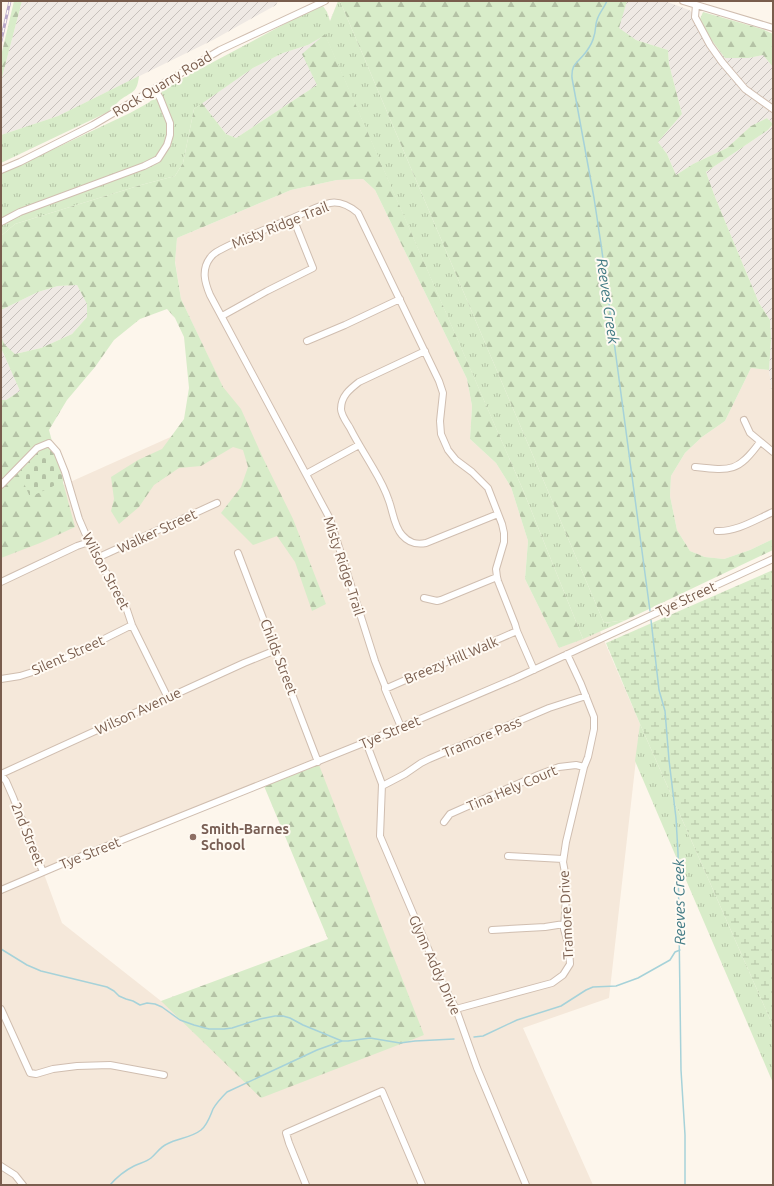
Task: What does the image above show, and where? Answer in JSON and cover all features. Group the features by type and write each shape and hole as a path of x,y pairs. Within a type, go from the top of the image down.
{"street":[{"name":"Rock Quarry Road","path":"1,170 93,125 155,90 220,50 325,1"},
{"path":"684,1 773,28"},
{"path":"696,5 695,17 710,45 722,62 745,89 773,110"},
{"path":"1,222 20,212 144,166 158,159 167,145 170,135 170,123 160,98 155,90"},
{"name":"Misty Ridge Trail","path":"401,727 375,661 330,519 210,295 205,282 204,273 210,257 218,251 292,218 331,203 343,204 353,208 362,220 444,393 440,421 441,434 448,450 456,460 472,472 488,488 498,514 504,533 504,542 496,569 498,582 534,670"},
{"path":"222,316 313,268 292,218"},
{"path":"307,341 400,300"},
{"path":"424,351 359,382 350,389 344,396 341,409 344,418 382,484 398,528 401,534 408,541 420,544 426,543 498,514"},
{"path":"744,420 750,433 773,452"},
{"path":"695,467 722,470 736,466 750,456 760,442"},
{"name":"Wilson Street","path":"1,485 37,448 49,443 57,452 65,472 79,519 89,542 119,594 132,625 168,698"},
{"path":"306,474 359,445"},
{"name":"Walker Street","path":"97,558 217,503"},
{"path":"716,531 734,529 773,512"},
{"path":"1,582 77,546 89,542"},
{"name":"Childs Street","path":"238,553 318,762"},
{"name":"Tye Street","path":"1,890 67,861 318,762 534,670 773,559"},
{"path":"424,598 436,601 441,600 498,577"},
{"name":"Silent Street","path":"1,679 20,676 39,670 132,625"},
{"name":"Breezy Hill Walk","path":"385,689 517,631"},
{"name":"Wilson Avenue","path":"1,774 244,663 276,650"},
{"name":"Tramore Drive","path":"456,1010 552,983 563,975 570,964 569,947 564,929 566,890 563,860 584,767 588,757 594,729 594,717 567,654"},
{"name":"Tramore Pass","path":"382,784 384,785 405,774 428,759 549,708 586,696"},
{"name":"Glynn Addy Drive","path":"366,742 382,784 380,836 444,986 456,1010 477,1068 526,1185"},
{"name":"Tina Hely Court","path":"444,822 450,814 538,776 559,768 576,765 584,767"},
{"name":"2nd Street","path":"1,774 13,797 43,872"},
{"path":"508,856 563,860"},
{"path":"492,930 545,927 564,924"},
{"path":"1,1009 30,1073 36,1074 53,1069 77,1066 110,1065 164,1075"},
{"path":"306,1185 286,1133 382,1091 422,1185"},
{"path":"1,1166 15,1175 23,1185"}],"shaded area":[{"path":"22,1 278,1 276,5 213,40 58,116 1,135 1,81"},
{"path":"627,1 665,1 689,10 700,19 710,38 725,58 749,58 763,55 773,67 773,124 767,118 751,126 727,148 693,164 676,175 667,154 658,142 682,114 669,64 668,50 636,40 618,28"},
{"path":"325,34 317,85 236,138 226,134 202,103 253,68 283,53 308,45"},
{"path":"773,125 773,399 769,370 771,340 770,320 759,303 706,172 768,130"},
{"path":"363,179 375,190 467,379 472,406 470,439 496,463 511,487 528,541 525,579 559,648 600,631 640,724 609,998 523,1028 593,1185 1,1185 1,513 233,409 181,299 175,261 177,238 291,190 337,180","holes":["264,786 424,1035 161,1001 62,923 44,874"]},
{"path":"77,285 87,303 87,317 72,334 41,348 15,354 4,345 1,337 1,310 38,292 58,286"},
{"path":"1,348 20,391 6,400 1,400"},
{"path":"751,368 769,370 773,399 773,539 750,550 724,559 705,557 690,551 677,530 670,496 671,476 685,453 702,437 725,421"}],"green space":[{"path":"14,1 22,1 1,81 1,56"},
{"path":"338,1 340,1 604,623 626,620 583,639 523,490 325,35 308,45 283,53 253,68 194,109 183,163 175,176 15,224 1,236 1,173 130,113 148,103 170,85 307,12 323,6 330,21"},
{"path":"340,1 627,1 619,28 636,40 668,50 669,64 682,114 658,142 667,154 676,175 693,164 727,148 751,126 767,118 773,124 768,130 706,172 759,303 770,320 771,340 769,370 751,368 725,421 702,437 685,453 671,476 670,496 677,530 690,551 705,557 724,559 750,550 773,539 773,550 626,620 604,623"},
{"path":"703,12 762,29 773,34 773,67 763,55 749,58 725,58 710,38 700,19"},
{"path":"325,34 523,490 583,639 559,648 525,579 528,541 511,487 496,463 470,439 472,406 467,379 375,190 363,179 337,180 291,190 177,238 175,262 181,299 223,387 241,409 293,519 326,604 312,611 295,562 277,536 253,545 221,513 241,487 248,467 243,450 233,447 201,466 179,468 154,485 139,507 119,524 111,511 114,499 111,477 138,460 162,449 184,419 189,388 184,337 175,318 167,309 140,319 114,340 95,367 67,400 49,430 75,527 40,543 1,558 1,400 6,400 20,391 1,348 1,337 5,345 15,354 41,348 72,334 87,317 87,304 77,285 58,286 38,292 1,310 1,236 15,224 175,176 183,163 194,109 202,103 226,134 236,138 317,85 302,54"},
{"path":"139,76 136,89 120,100 108,112 1,163 1,135 58,116"},
{"path":"47,448 56,458 64,481 30,497 19,472 35,454"},
{"path":"773,570 773,1026 640,724 606,643"},
{"path":"640,724 773,1026 773,1083 635,761"},
{"path":"319,765 424,1035 261,1098 161,1001 328,939 264,786"}],"waterway":[{"name":"Reeves Creek","path":"607,1 598,17 592,42 574,66 572,78 601,244 650,611"},
{"name":"Reeves Creek","path":"651,620 659,690 665,711 676,818 678,853 681,1070 685,1135 685,1185"},
{"path":"1,949 27,965 41,971 107,987 119,996 140,1005 147,1003 155,1004 162,1007 180,1020 209,1029 232,1028 260,1019 283,1016 342,1041 370,1038 400,1043 454,1039"},
{"path":"474,1037 483,1036 517,1020 561,1006 593,987 616,986 638,978 670,960 675,952 680,950"},
{"path":"110,1185 118,1177 134,1166 147,1161 160,1148 171,1142 193,1135 201,1130 207,1123 215,1106 227,1092 317,1050 342,1041"}],"railway":[{"path":"1,41 10,1"}],"place":[{"name":"Smith-Barnes School","path":"193,837"}]}
